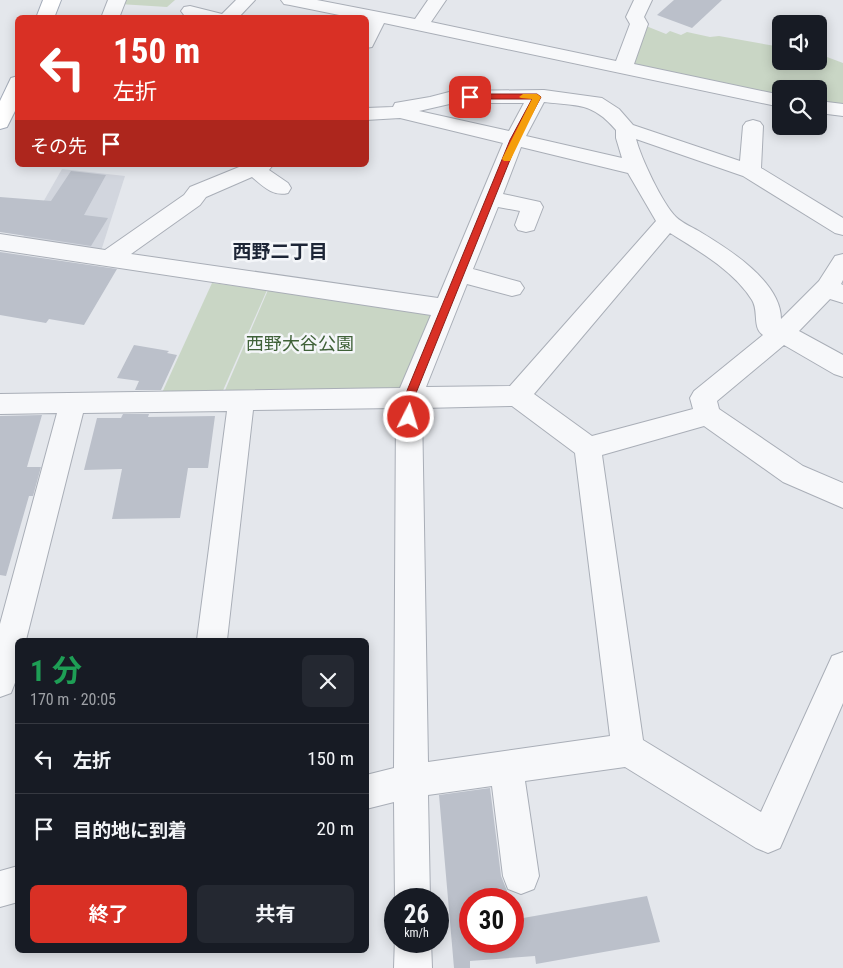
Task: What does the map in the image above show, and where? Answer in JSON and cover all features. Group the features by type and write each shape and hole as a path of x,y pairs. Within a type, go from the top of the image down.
{"main road":[{"path":"46,15 52,0"},
{"path":"6,110 15,89"}],"street":[{"path":"111,15 117,0"},
{"path":"231,15 246,0"},
{"path":"290,0 317,8 364,15"},
{"path":"420,25 437,0"},
{"path":"623,68 639,24 635,18 643,0"},
{"path":"190,11 207,15"},
{"path":"369,16 772,99"},
{"path":"369,36 378,17"},
{"path":"373,113 392,108 432,103 453,97 544,96 595,102 612,113 626,129 750,171 843,228"},
{"path":"412,888 409,398 514,140 537,97"},
{"path":"827,108 843,110"},
{"path":"373,113 400,112 637,168"},
{"path":"750,171 752,126"},
{"path":"626,129 624,136 637,168 668,222 708,246 755,287 768,306 769,328 782,333 843,367"},
{"path":"109,258 192,200 198,192 259,167 280,188"},
{"path":"491,198 532,207 526,225"},
{"path":"517,396 668,222"},
{"path":"0,242 445,308"},
{"path":"843,262 835,291 703,398 707,415 793,474 843,496"},
{"path":"460,274 512,288"},
{"path":"0,404 517,396 588,448 628,750"},
{"path":"212,638 241,401"},
{"path":"8,664 73,403"},
{"path":"588,448 707,415"},
{"path":"369,791 412,781 628,750 768,836 843,667"},
{"path":"506,767 521,876"},
{"path":"0,889 15,885"},
{"path":"412,953 413,968"}],"shaded area":[{"path":"62,169 125,176 101,251 22,239"}],"green space":[{"path":"120,0 175,0 167,7 119,4"},
{"path":"646,26 666,34 670,31 681,35 687,32 772,45 772,70 827,70 827,57 843,63 843,107 827,106 827,80 772,80 772,96 632,67"},
{"path":"212,283 267,290 221,395 161,395"},
{"name":"西野大谷公園","path":"268,290 433,312 404,385 394,392 223,395"}],"building":[{"path":"674,0 722,0 692,28 657,15"},
{"path":"71,171 106,175 84,215 108,218 91,246 0,232 0,197 51,201"},
{"path":"0,252 117,269 84,325 49,319 46,323 0,315"},
{"path":"134,345 169,351 167,353 177,355 161,390 135,390 139,381 117,378"},
{"path":"123,414 149,414 148,417 215,416 208,468 188,468 180,518 112,519 122,469 84,470 97,418 121,418"},
{"path":"42,415 27,467 41,467 33,496 29,496 6,576 0,575 0,416"},
{"path":"490,788 501,876 506,888 459,888 459,953 524,953 524,918 647,896 660,942 536,964 535,956 470,961 470,968 454,968 449,888 447,888 439,795"}],"slow traffic":[{"path":"507,159 514,140 537,97 523,97"}],"district":[{"name":"西野二丁目","path":"280,251"}],"route":[{"path":"409,417 409,398 514,140 537,97 470,97"}]}
